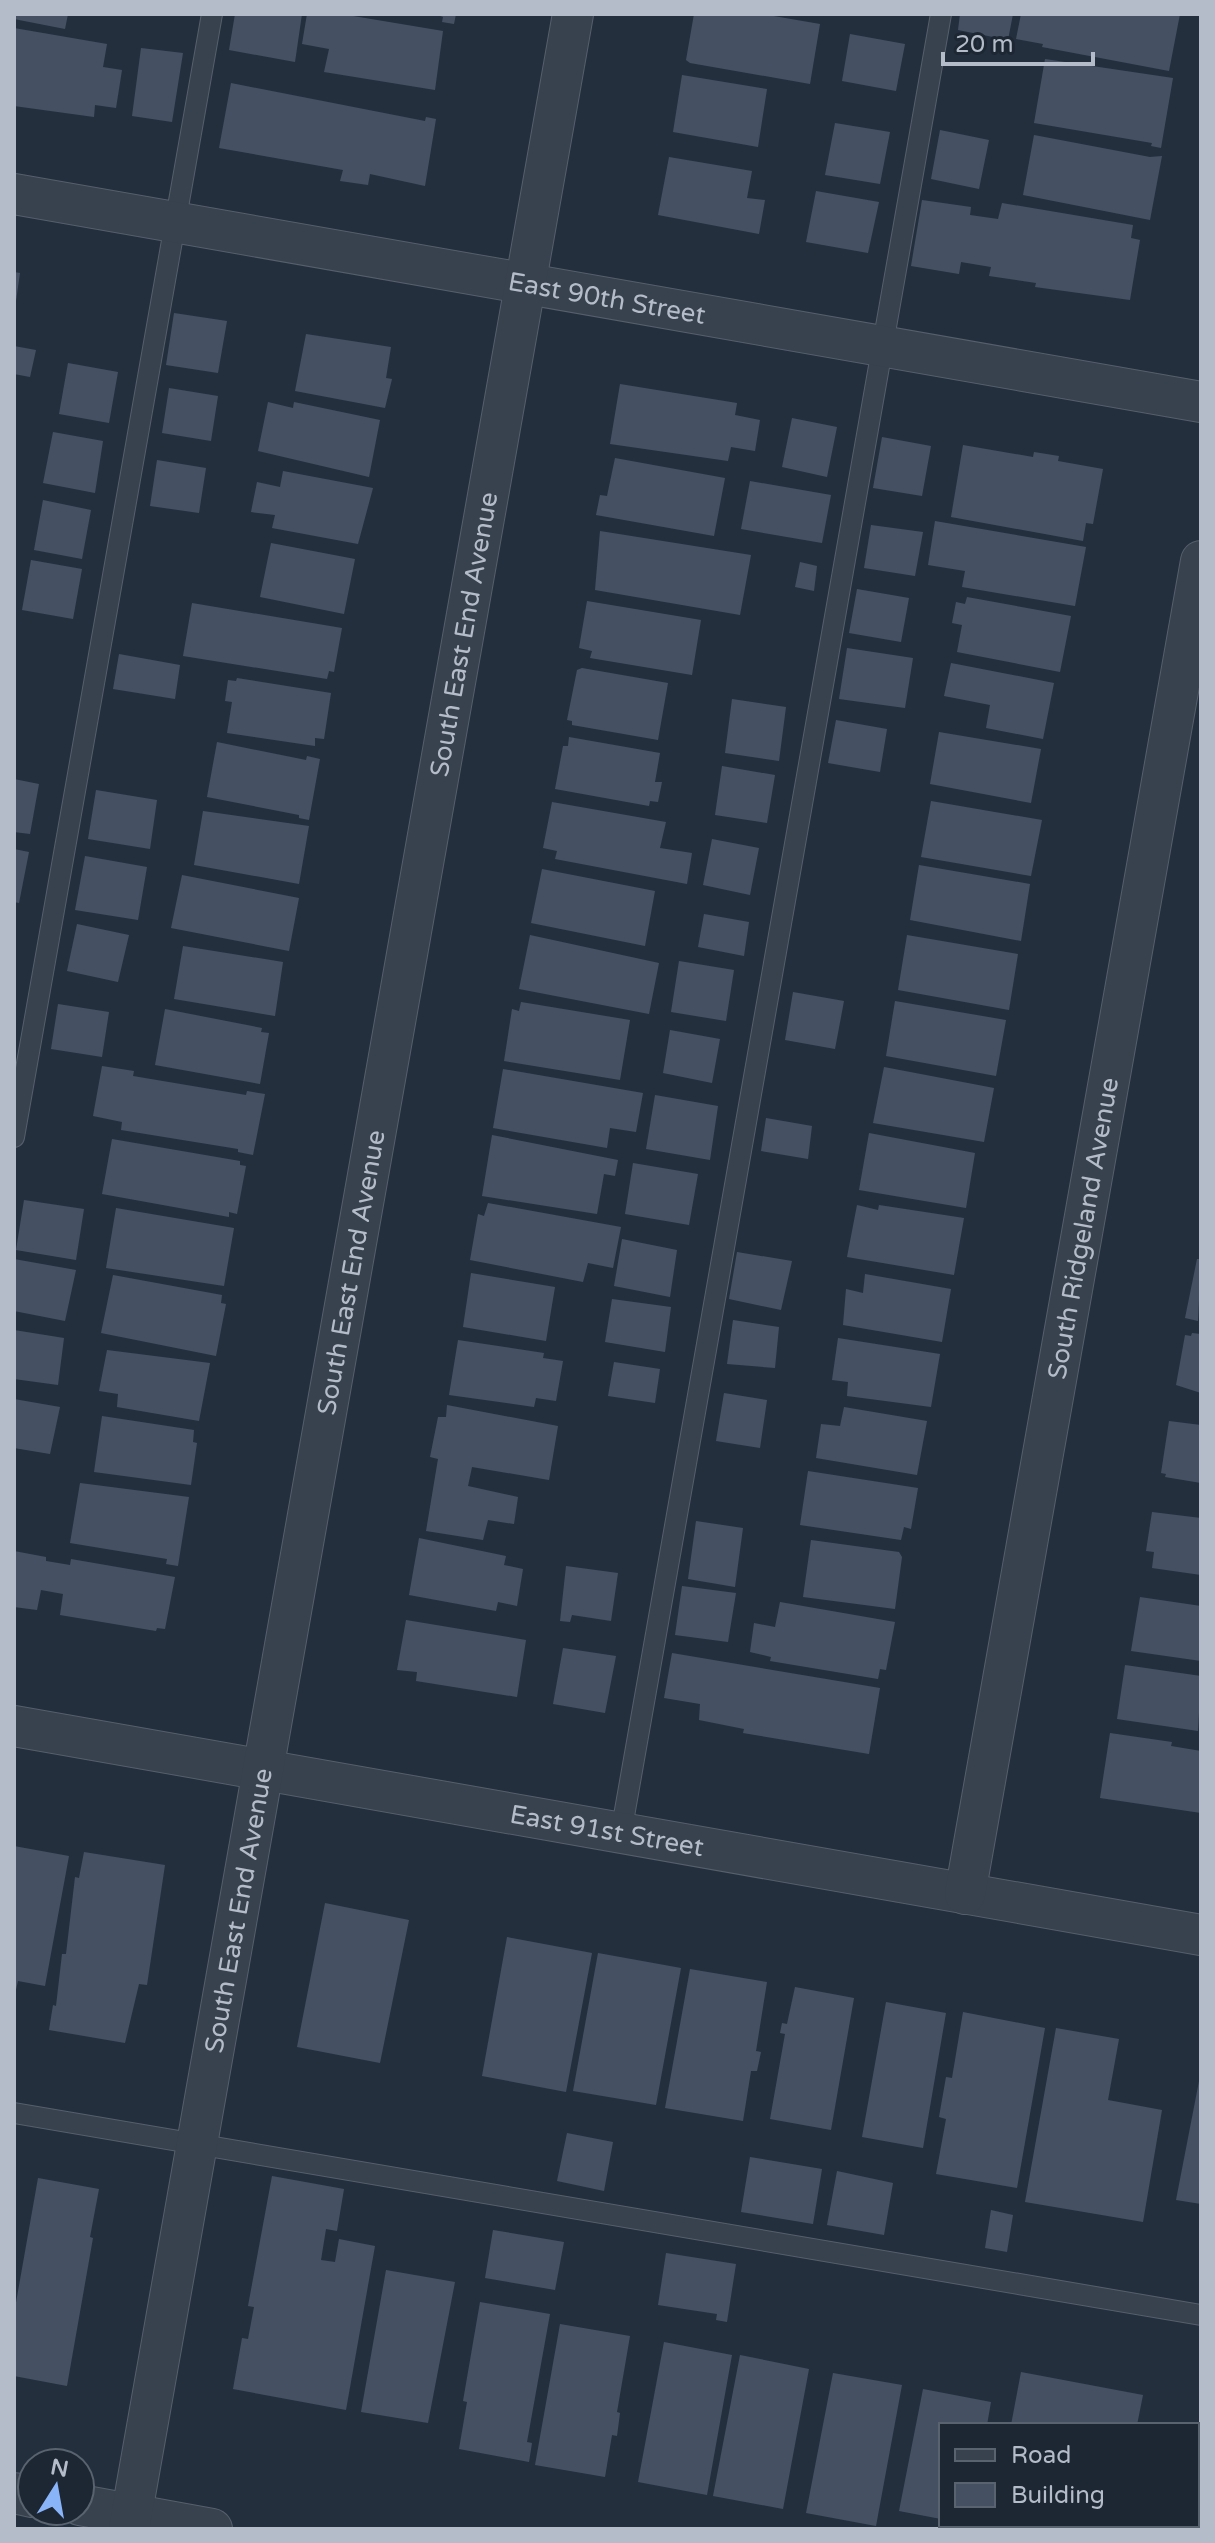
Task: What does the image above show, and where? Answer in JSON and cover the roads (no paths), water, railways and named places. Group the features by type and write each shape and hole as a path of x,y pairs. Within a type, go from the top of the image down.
{"street":[{"name":"South East End Avenue","path":"130,2522 573,14"},
{"name":"East 90th Street","path":"14,194 1201,402"},
{"name":"South Ridgeland Avenue","path":"965,1894 1201,561"},
{"name":"East 91st Street","path":"14,1726 1201,1935"},
{"path":"96,2510 130,2522 212,2529"}],"lane":[{"path":"14,1137 212,14"},
{"path":"621,1833 941,14"},
{"path":"14,2113 1201,2315"}]}
